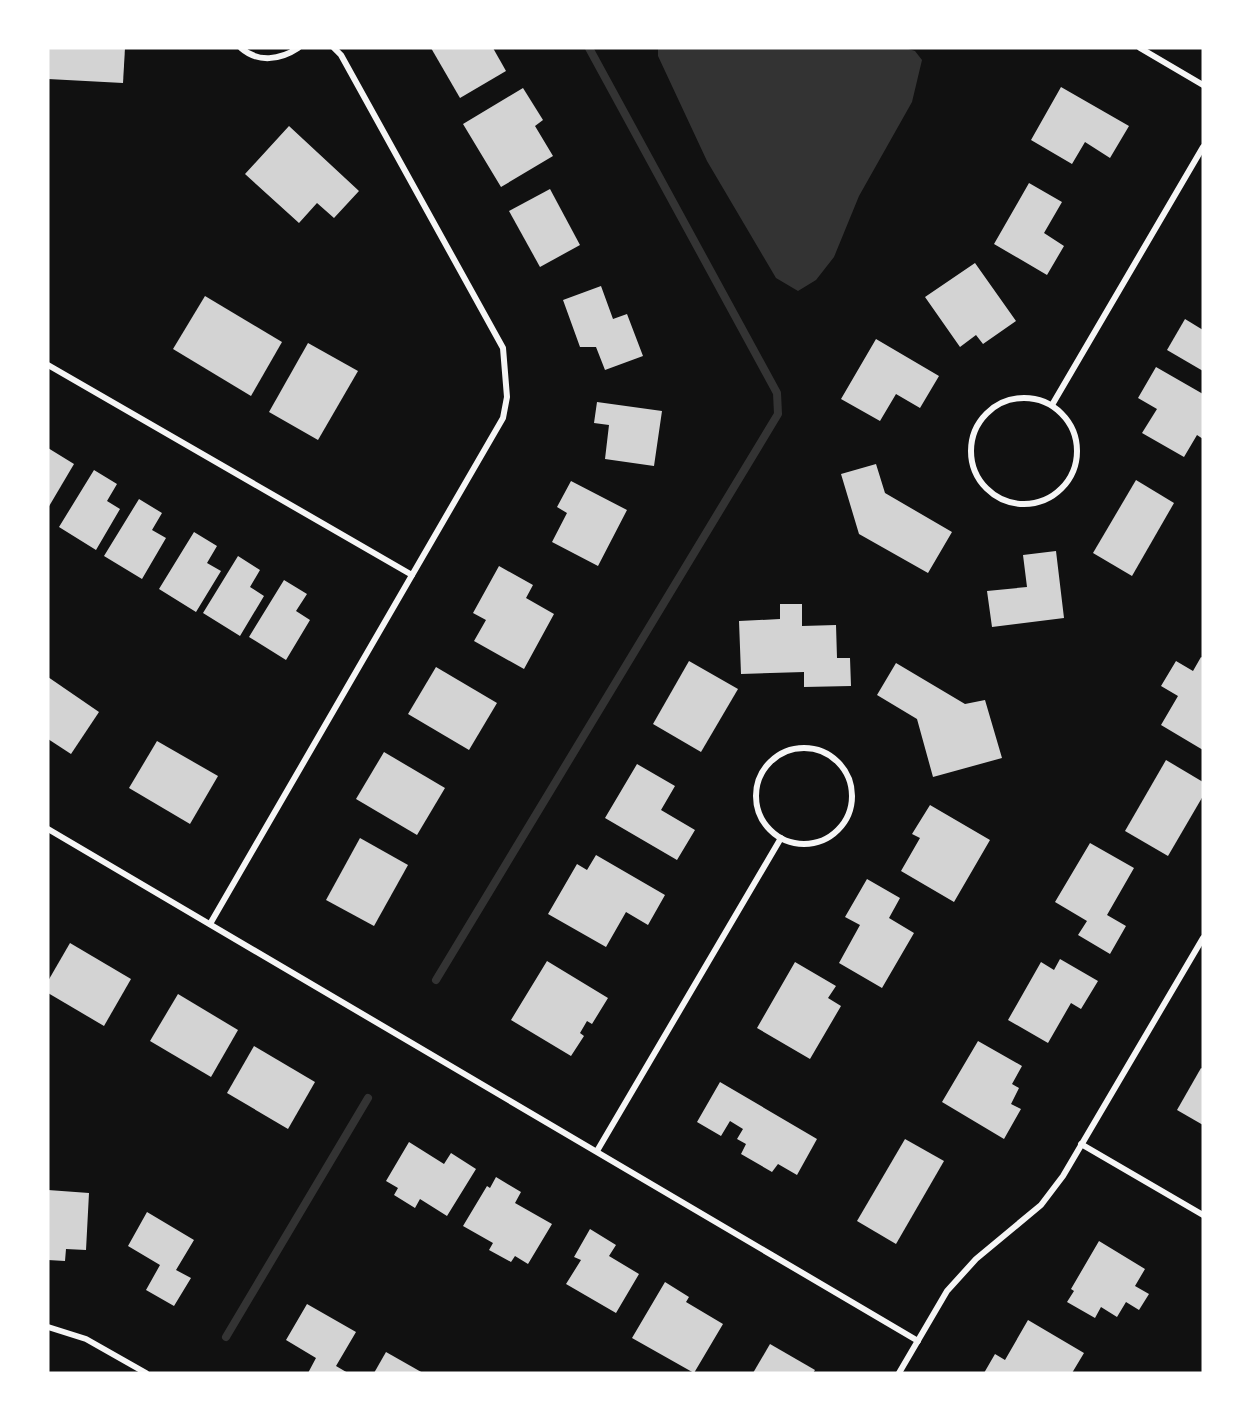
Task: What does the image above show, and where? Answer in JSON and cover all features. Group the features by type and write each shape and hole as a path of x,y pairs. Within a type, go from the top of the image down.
{"street":[{"path":"241,48 257,57 271,59 285,56 298,48"},
{"path":"210,924 503,418 507,397 503,348 341,55 334,48"},
{"path":"1140,48 1203,85"},
{"path":"1052,405 1203,147"},
{"path":"48,365 412,575"},
{"path":"1019,398 1036,399 1052,405 1066,418 1074,433 1077,451 1074,469 1065,484 1052,496 1035,503 1017,504 1000,498 986,488 973,466 971,440 977,424 988,411 1002,402 1019,398"},
{"path":"800,748 816,749 830,755 842,766 850,781 852,797 849,813 841,827 829,837 813,843 797,843 781,838 769,829 760,816 756,794 762,772 772,760 785,752 800,748"},
{"path":"48,829 918,1341"},
{"path":"597,1151 781,838"},
{"path":"899,1373 947,1291 976,1259 1041,1205 1063,1176 1203,938"},
{"path":"1081,1144 1203,1215"},
{"path":"48,1327 86,1339 146,1373"}],"shaded area":[{"path":"658,48 905,48 915,51 922,60 912,102 859,196 834,257 816,280 798,291 776,278 707,161 658,56"}],"building":[{"path":"48,48 125,48 123,83 48,79"},
{"path":"431,48 493,48 506,71 460,98"},
{"path":"1061,87 1129,126 1110,158 1085,142 1072,164 1031,140"},
{"path":"523,88 543,120 535,126 553,156 501,187 463,124"},
{"path":"289,126 359,191 334,218 317,203 299,223 245,174"},
{"path":"1029,183 1062,202 1044,233 1064,246 1047,275 994,244"},
{"path":"550,189 580,245 540,267 509,211"},
{"path":"975,263 1016,321 983,344 976,335 960,347 925,297"},
{"path":"601,286 613,319 627,314 643,356 605,370 596,347 580,347 563,300"},
{"path":"205,296 282,342 251,396 173,349"},
{"path":"1185,319 1203,330 1203,371 1167,350"},
{"path":"876,339 939,376 920,408 896,394 880,421 841,399"},
{"path":"308,343 358,371 318,440 269,412"},
{"path":"1156,367 1203,394 1203,439 1197,435 1184,457 1142,433 1157,409 1138,398"},
{"path":"597,402 662,411 654,466 605,459 609,425 594,423"},
{"path":"48,448 74,464 48,508"},
{"path":"876,464 885,493 952,532 928,573 859,534 841,474"},
{"path":"94,470 117,484 107,501 120,509 96,550 59,527"},
{"path":"1136,480 1174,503 1132,576 1093,553"},
{"path":"571,481 627,510 598,566 552,542 567,513 557,507"},
{"path":"139,499 162,513 152,530 166,538 142,579 104,556"},
{"path":"194,532 217,546 207,563 221,571 196,612 159,589"},
{"path":"1056,551 1064,618 992,627 987,591 1027,587 1023,555"},
{"path":"238,556 260,570 250,587 264,596 240,636 203,613"},
{"path":"499,566 533,585 526,598 554,614 524,669 474,641 486,620 473,613"},
{"path":"284,580 307,594 296,611 310,620 286,660 249,637"},
{"path":"780,604 802,604 802,626 836,625 837,658 850,658 851,686 804,687 804,672 741,674 739,621 780,619"},
{"path":"1201,657 1203,658 1203,750 1161,725 1178,696 1161,686 1176,661 1193,671"},
{"path":"689,661 738,689 701,752 653,724"},
{"path":"896,663 965,704 985,700 1002,758 933,777 917,719 877,695"},
{"path":"436,667 497,703 469,750 408,714"},
{"path":"48,677 99,712 71,754 48,739"},
{"path":"157,741 218,776 190,824 129,788"},
{"path":"384,752 445,788 417,835 356,799"},
{"path":"1166,760 1203,782 1203,796 1168,856 1125,831"},
{"path":"637,764 675,786 661,810 695,830 677,860 605,818"},
{"path":"930,805 990,840 954,902 901,871 920,838 912,834"},
{"path":"360,838 408,865 374,926 326,900"},
{"path":"1090,843 1134,868 1107,915 1126,926 1110,954 1078,935 1087,921 1055,902"},
{"path":"596,855 665,895 648,925 626,912 606,947 548,914 577,864 587,870"},
{"path":"867,879 900,898 889,918 914,933 882,988 839,963 860,925 845,917"},
{"path":"70,943 131,979 104,1026 48,993 48,981"},
{"path":"1060,959 1098,981 1081,1009 1071,1003 1048,1043 1008,1020 1041,962 1054,970"},
{"path":"547,961 608,998 592,1024 587,1021 580,1033 584,1036 571,1056 511,1020"},
{"path":"795,962 836,986 828,998 841,1006 810,1059 757,1028"},
{"path":"178,994 238,1030 211,1077 150,1041"},
{"path":"978,1041 1022,1066 1012,1084 1019,1088 1011,1104 1021,1109 1004,1139 942,1102"},
{"path":"254,1046 315,1082 288,1129 227,1093"},
{"path":"1201,1068 1203,1069 1203,1125 1177,1110"},
{"path":"720,1082 817,1139 797,1175 778,1164 772,1172 741,1154 746,1144 737,1139 743,1129 730,1121 721,1136 697,1122"},
{"path":"905,1139 944,1161 896,1244 857,1221"},
{"path":"409,1142 444,1164 451,1153 476,1169 447,1216 420,1199 415,1208 394,1195 398,1188 386,1181"},
{"path":"496,1177 521,1192 515,1203 552,1224 528,1264 515,1256 511,1262 489,1250 493,1243 463,1226 487,1186 490,1188"},
{"path":"48,1190 89,1193 86,1250 66,1249 65,1261 48,1260"},
{"path":"147,1212 194,1240 176,1270 191,1278 174,1306 146,1290 160,1265 128,1246"},
{"path":"590,1229 616,1245 609,1256 639,1274 616,1313 566,1284 581,1260 574,1257"},
{"path":"1099,1241 1145,1269 1135,1286 1149,1294 1139,1310 1126,1302 1117,1317 1101,1307 1095,1318 1067,1302 1074,1291 1071,1289"},
{"path":"665,1282 689,1297 686,1302 723,1324 694,1373 632,1338"},
{"path":"307,1304 356,1332 336,1366 348,1373 308,1373 316,1358 286,1340"},
{"path":"1028,1320 1084,1353 1072,1373 984,1373 995,1354 1005,1360"},
{"path":"770,1344 815,1370 813,1373 753,1373"},
{"path":"386,1352 423,1373 374,1373"}],"waterway":[{"path":"436,980 778,414 777,393 589,48"},
{"path":"226,1337 368,1098"}]}
